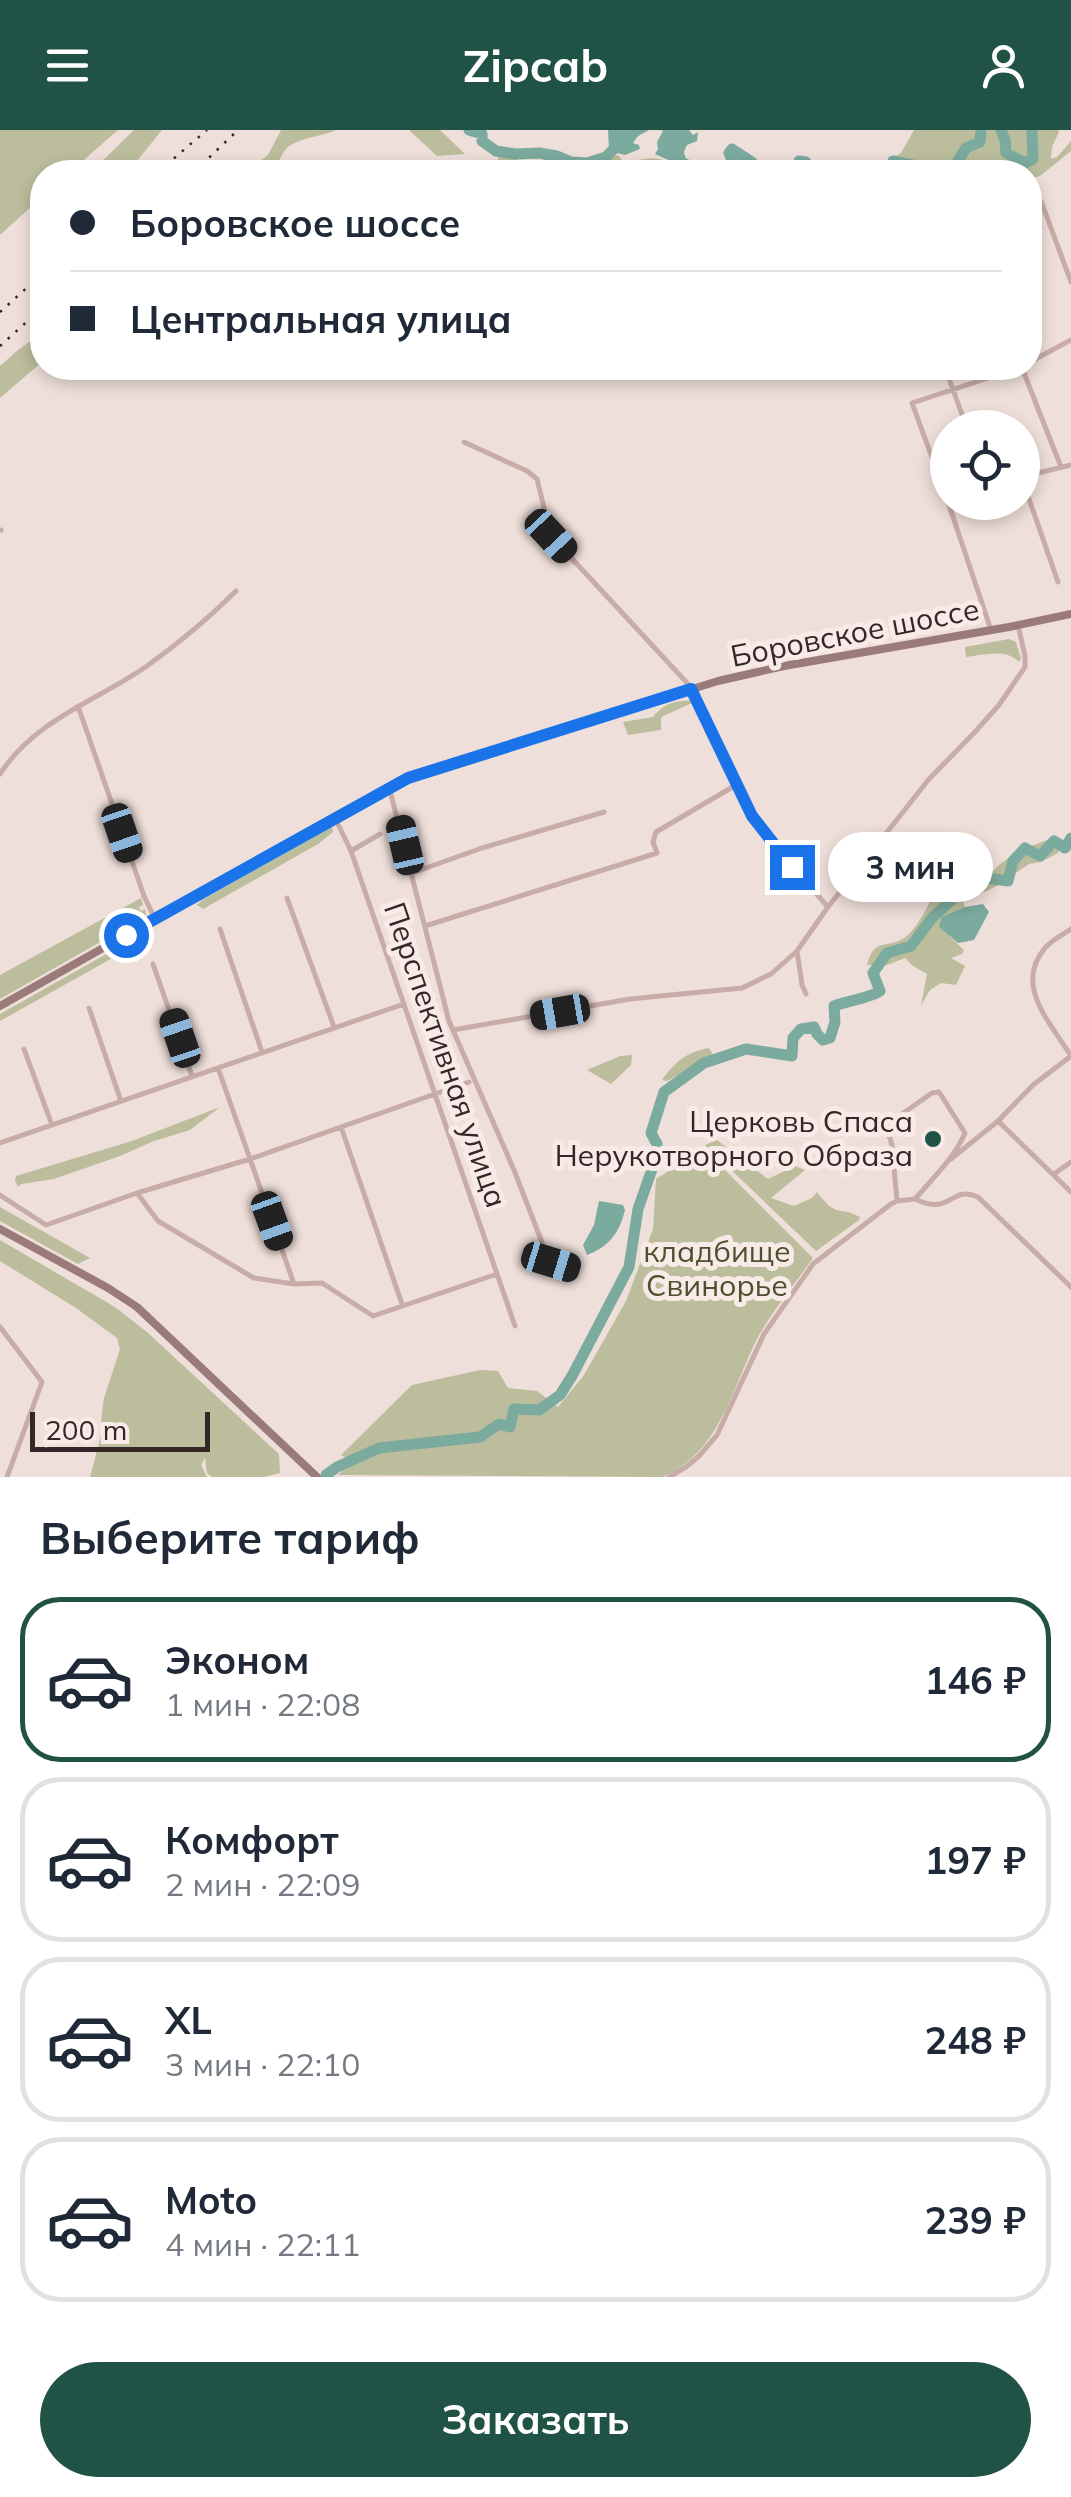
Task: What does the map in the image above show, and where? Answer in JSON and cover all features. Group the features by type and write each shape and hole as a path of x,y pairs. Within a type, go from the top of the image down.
{"main road":[{"name":"Боровское шоссе","path":"0,1006 389,787 434,769 691,689 784,666 1071,614"},
{"path":"0,1229 141,1310 317,1477"}],"street":[{"path":"1042,205 1071,282"},
{"path":"1042,356 1071,340"},
{"path":"950,380 961,410"},
{"path":"930,452 912,403 986,380"},
{"path":"1025,380 1061,468"},
{"path":"464,442 537,479 551,536 691,689 760,828 828,908"},
{"path":"1040,473 1071,465"},
{"path":"954,520 991,630"},
{"path":"1037,520 1058,582"},
{"path":"0,774 20,746 40,730 148,665 211,616 236,591"},
{"path":"453,1030 630,999 742,988 771,974 797,951 929,779 999,705 1025,667 1018,625"},
{"path":"78,706 155,918"},
{"path":"425,926 657,853 653,842 656,832 736,785"},
{"path":"389,787 453,1030 548,1258 574,1269"},
{"path":"412,874 482,848 604,812"},
{"name":"Перспективная улица","path":"335,818 351,851 514,1326"},
{"path":"351,851 380,834"},
{"path":"287,898 334,1028"},
{"path":"220,929 262,1052"},
{"path":"916,1199 949,1161 1071,1056 1032,988 1034,968 1044,949 1071,929"},
{"path":"797,951 806,994"},
{"path":"154,964 192,1076"},
{"path":"0,1143 404,1004"},
{"path":"89,1008 121,1101"},
{"path":"24,1050 52,1125"},
{"path":"218,1068 294,1284"},
{"path":"0,1195 46,1225 469,1082"},
{"path":"897,1201 892,1145 886,1125 935,1092 942,1095 965,1132 949,1161"},
{"path":"998,1121 1071,1192"},
{"path":"341,1127 403,1304"},
{"path":"1054,1174 1071,1162"},
{"path":"137,1192 158,1221 254,1278 294,1284 322,1282 373,1316 497,1274"},
{"path":"669,1477 686,1468 717,1435 764,1334 813,1264 897,1201 916,1199 938,1206 958,1194 978,1197 1071,1288"},
{"path":"0,1327 42,1382 8,1477"}],"green space":[{"path":"0,130 118,130 84,160 30,160 30,208 0,235"},
{"path":"134,130 162,130 138,160 103,160"},
{"path":"281,130 336,130 290,145 279,160 261,160"},
{"path":"409,130 440,130 465,154 437,156"},
{"path":"914,130 1058,130 1051,159 1071,141 1071,151 1042,174 1042,160 890,160 901,153"},
{"path":"30,342 30,372 0,398 0,366"},
{"path":"1009,639 1016,642 1019,662 1001,654 966,657 965,647"},
{"path":"692,700 661,717 661,730 628,735 623,722 653,717 670,704"},
{"path":"332,827 333,832 318,844 203,909 197,905 202,900"},
{"path":"1053,838 1061,840 1058,853 1029,864 942,918 940,927 964,950 951,958 965,966 956,985 941,983 930,990 921,1005 927,974 905,958 887,965 867,965 877,947 909,934 936,890 975,878 985,881 1007,859"},
{"path":"141,898 143,905 139,907 141,911 145,909 146,916 0,999 0,975"},
{"path":"140,935 143,939 134,946 0,1021 0,1014"},
{"path":"709,1048 714,1056 667,1081 662,1080 682,1059"},
{"path":"632,1055 631,1065 611,1084 587,1070 620,1056"},
{"path":"220,1107 190,1130 120,1156 54,1179 18,1187 15,1180 16,1176 132,1141"},
{"path":"717,1140 768,1179 795,1166 805,1170 771,1198 794,1206 817,1192 833,1209 860,1217 859,1220 816,1251 705,1145"},
{"name":"кладбище Свинорье","path":"704,1149 813,1258 762,1330 721,1419 698,1452 663,1477 338,1475 352,1461 341,1455 412,1385 480,1370 498,1371 508,1388 537,1391 558,1407 584,1375 626,1301 653,1229 656,1179"},
{"path":"0,1207 90,1258 78,1264 0,1221"},
{"path":"0,1240 115,1307 147,1332 279,1454 280,1473 264,1477 212,1477 207,1473 205,1458 201,1465 207,1477 90,1477 102,1432 104,1398 120,1349 117,1338 0,1261"}],"water":[{"path":"608,130 649,130 633,143 640,149 600,160 598,157 609,148"},
{"path":"660,130 689,130 693,135 698,132 697,141 687,145 683,160 668,160 655,154 663,131"},
{"path":"983,904 989,912 974,940 958,943 939,927 942,917"},
{"path":"599,1201 623,1205 625,1210 612,1238 587,1255 583,1245 594,1225"}],"waterway":[{"path":"469,130 482,134 482,141 496,151 539,153 566,160"},
{"path":"596,160 606,157 632,130"},
{"path":"672,130 680,160"},
{"path":"958,160 966,148 980,142 981,130"},
{"path":"1001,130 1006,153 1019,160"},
{"path":"1031,160 1032,130"},
{"path":"732,160 732,149 749,160"},
{"path":"326,1475 379,1448 480,1437 499,1424 510,1427 514,1409 539,1410 560,1395 629,1267 638,1209 657,1155 651,1133 664,1092 704,1063 746,1049 792,1056 793,1038 801,1029 814,1027 823,1040 830,1038 834,1006 880,991 873,973 887,953 911,946 932,918 959,893 986,878 1008,881 1013,861 1025,848 1040,856 1054,841 1065,848 1071,838"}],"railway":[{"path":"172,160 207,130"},
{"path":"207,160 238,130"},
{"path":"0,312 30,285"},
{"path":"0,346 30,319"}],"place":[{"name":"Церковь Спаса Нерукотворного Образа","path":"933,1139"}],"route":[{"path":"126,935 408,778 691,689 752,816 792,867"}]}
